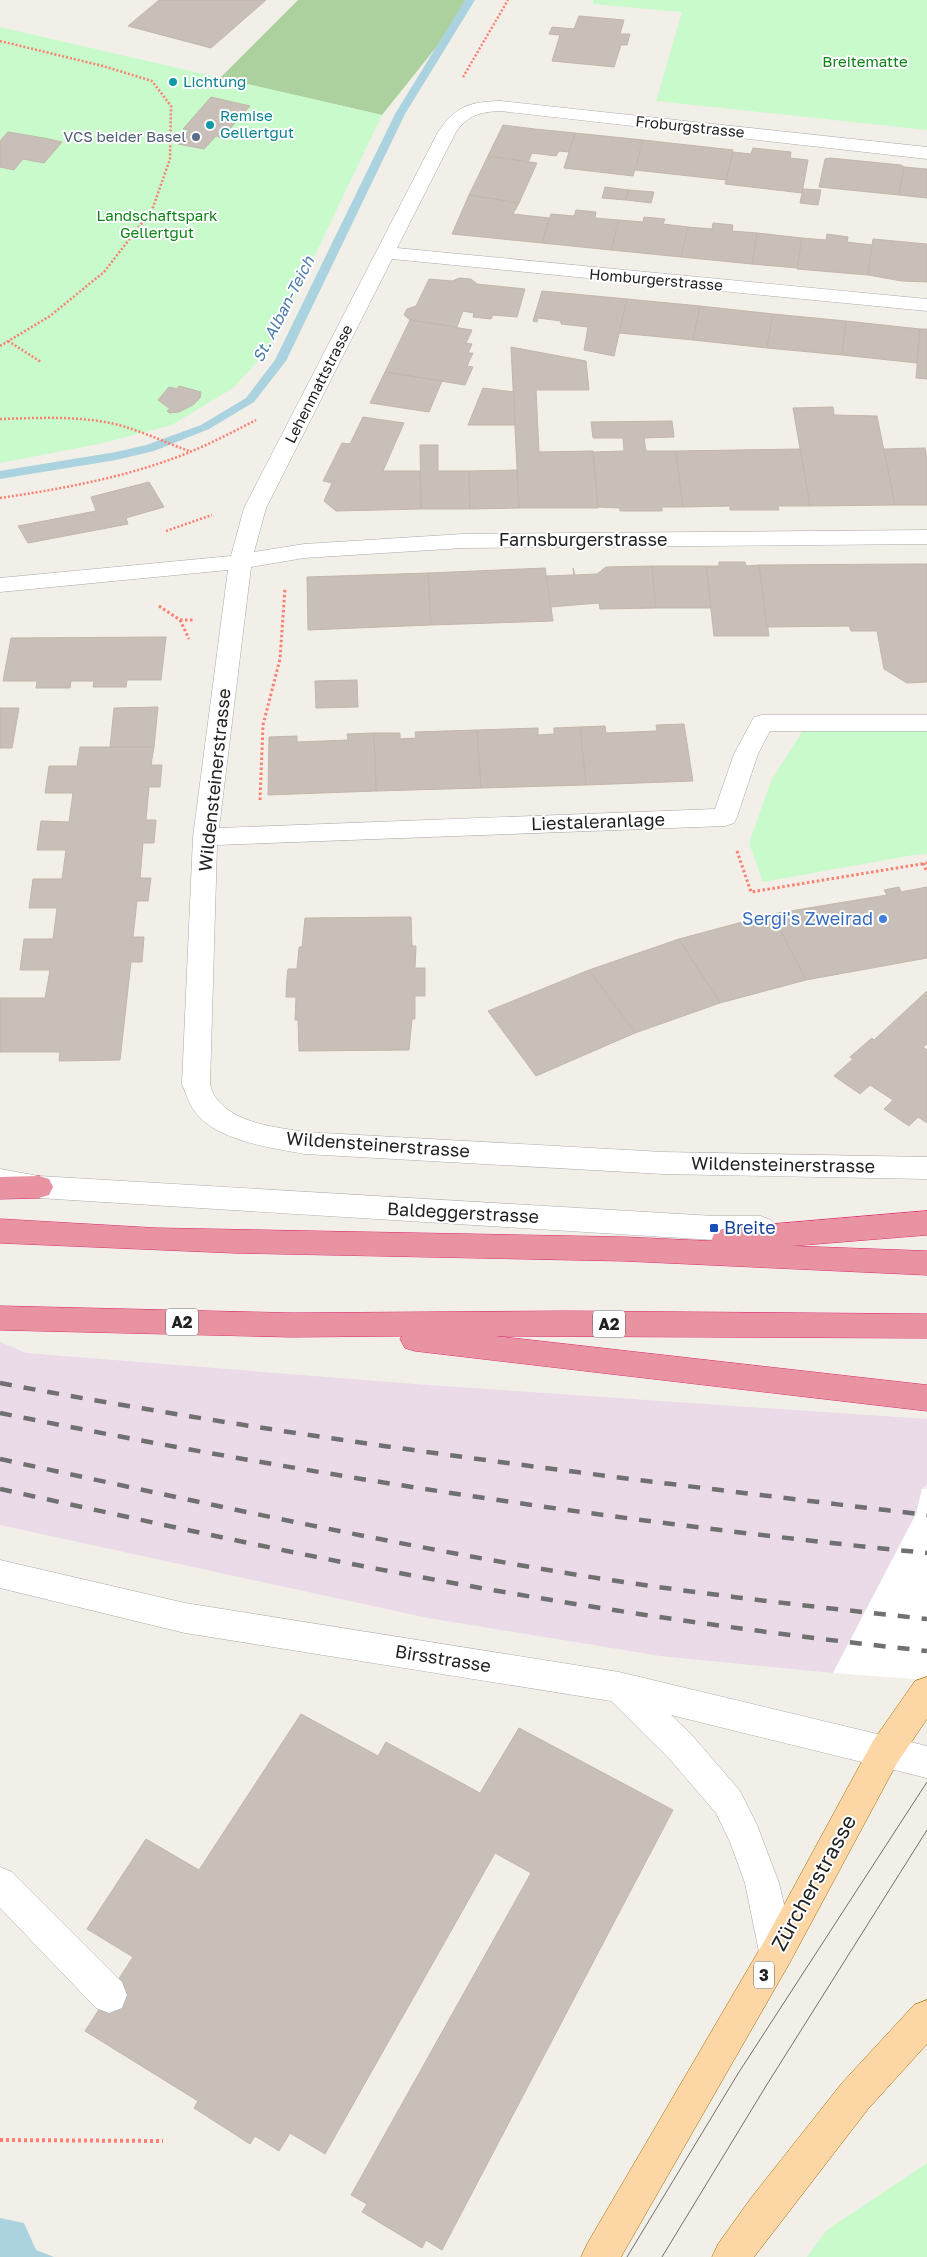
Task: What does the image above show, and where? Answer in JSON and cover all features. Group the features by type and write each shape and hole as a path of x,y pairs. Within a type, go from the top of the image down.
{"highway":[{"path":"0,1188 39,1187"},
{"path":"627,1249 927,1221"},
{"path":"0,1231 208,1240 627,1249 881,1263 927,1263"},
{"name":"A2","path":"0,1318 292,1325 927,1326"},
{"path":"292,1325 927,1398"}],"main road":[{"name":"Zürcherstrasse","path":"600,2257 777,1952 885,1752 927,1692"},
{"path":"731,2257 764,2211 855,2096 927,2018"}],"street":[{"name":"Froburgstrasse","path":"456,117 465,111 480,106 500,106 927,153"},
{"name":"Lehenmattstrasse","path":"240,562 255,508 456,117"},
{"name":"Homburgerstrasse","path":"386,253 927,305"},
{"name":"Farnsburgerstrasse","path":"240,562 304,552 462,541 927,537"},
{"path":"0,585 240,562"},
{"name":"Wildensteinerstrasse","path":"240,562 205,837 196,1084 206,1106 227,1122 254,1133 305,1143 662,1163 927,1168"},
{"path":"726,817 746,754 762,723 927,723"},
{"name":"Liestaleranlage","path":"205,837 726,817"},
{"name":"Baldeggerstrasse","path":"0,1180 39,1187 714,1228 796,1228 927,1221"},
{"name":"Birsstrasse","path":"0,1574 185,1618 619,1687 927,1762"},
{"path":"619,1687 679,1745 728,1802 745,1837 762,1883 777,1952"},
{"path":"0,1884 109,1995"}],"path":[{"path":"456,117 448,112 459,84 508,0"},
{"path":"0,41 103,66 152,81 171,106 170,159 152,210 104,272 50,316 0,346"},
{"path":"8,341 41,362"},
{"path":"0,498 64,489 123,474 190,452 283,407 311,400"},
{"path":"0,419 74,419 104,422 190,452"},
{"path":"159,533 217,513"},
{"path":"259,835 263,725 280,658 287,575 303,568 304,552"},
{"path":"158,606 180,620 188,633 191,647"},
{"path":"726,817 751,892 925,863 927,872"},
{"path":"0,2140 163,2141"}],"shaded area":[{"path":"0,1342 26,1353 428,1385 927,1419 927,1484 922,1489 916,1514 833,1673 660,1656 428,1618 0,1525"}],"green space":[{"path":"298,0 474,0 382,115 220,78"},
{"name":"Breitematte","path":"593,0 927,0 927,130 656,101 682,12 593,4"},
{"name":"Landschaftspark Gellertgut","path":"0,27 382,115 271,347 233,388 172,425 99,444 0,463"},
{"path":"804,729 927,731 927,854 763,882 749,843 772,779"},
{"path":"927,2163 927,2257 807,2257 827,2230"}],"water":[{"path":"0,2218 24,2223 36,2250 54,2257 0,2257"}],"pier":[{"path":"922,1489 927,1489 927,1680 833,1673 916,1514"}],"building":[{"path":"159,0 266,0 211,48 128,26"},
{"path":"579,16 624,20 620,34 630,34 627,45 621,45 614,67 552,61 560,35 549,34 552,27 574,29"},
{"name":"Remise Gellertgut","path":"211,97 250,106 222,138 216,136 204,149 178,144 189,130 183,129"},
{"path":"503,125 575,133 569,152 559,151 556,156 532,153 528,162 488,156"},
{"path":"8,132 62,142 44,163 23,159 14,170 0,167 0,141"},
{"path":"575,133 643,140 633,176 564,168"},
{"path":"643,140 733,150 726,180 635,170"},
{"path":"753,148 791,152 790,158 808,160 802,193 725,184 733,152 751,154"},
{"path":"488,156 537,163 519,203 469,195"},
{"path":"825,159 901,165 904,167 899,195 819,187"},
{"path":"904,167 927,169 927,198 899,195"},
{"path":"605,187 629,190 626,200 602,198"},
{"path":"803,189 821,190 818,205 800,203"},
{"path":"629,190 654,192 651,203 626,200"},
{"path":"469,195 519,203 513,214 549,218 542,243 452,234"},
{"path":"576,210 596,212 595,218 619,220 611,250 542,243 551,214 574,216"},
{"path":"644,217 665,219 663,224 688,227 681,257 611,250 619,220 643,222"},
{"path":"713,223 733,225 732,231 757,233 752,264 681,257 688,227 712,229"},
{"path":"757,233 802,238 797,268 752,264"},
{"path":"827,234 848,237 847,242 872,245 868,275 797,269 802,238 826,240"},
{"path":"873,239 927,244 927,282 902,281 868,275"},
{"path":"460,278 471,279 477,284 525,289 517,317 493,315 491,319 473,317 474,313 463,311 457,327 410,320 404,315 407,309 416,306 429,279 452,281"},
{"path":"542,291 627,299 614,356 584,350 588,327 561,324 561,321 538,318 537,322 533,321"},
{"path":"627,299 700,306 693,340 619,333"},
{"path":"700,306 773,314 767,348 693,340"},
{"path":"773,314 846,321 842,355 767,348"},
{"path":"410,320 472,330 466,343 472,344 468,353 473,353 467,366 473,367 465,385 385,372"},
{"path":"846,321 920,329 917,363 842,355"},
{"path":"920,329 927,329 927,379 916,378"},
{"path":"511,347 586,361 589,390 536,390 539,452 593,451 598,508 519,508"},
{"path":"385,372 442,381 429,412 370,403"},
{"path":"179,386 201,392 200,398 193,405 179,412 169,413 167,411 170,409 158,400 169,387 177,389"},
{"path":"483,388 514,392 515,425 468,425"},
{"path":"833,407 834,415 877,416 895,505 810,506 793,408"},
{"path":"363,417 404,423 383,471 420,471 421,509 336,511 324,501 332,483 323,481 342,443 350,444"},
{"path":"672,421 674,437 644,438 646,451 676,451 683,507 662,507 662,511 620,511 620,508 598,507 593,452 624,451 623,438 593,438 591,422"},
{"path":"420,445 438,445 438,471 469,471 470,509 421,509"},
{"path":"925,448 927,459 927,505 895,505 884,449"},
{"path":"800,449 810,506 778,506 779,510 730,510 730,506 683,507 676,451"},
{"path":"517,470 519,508 470,509 469,471"},
{"path":"149,482 164,507 126,518 128,524 28,543 18,526 96,511 91,497"},
{"path":"719,562 745,562 746,566 759,565 769,636 714,636 706,566 719,566"},
{"path":"927,564 927,682 907,683 884,669 877,631 851,631 849,626 767,627 759,565"},
{"path":"652,566 656,608 600,609 599,603 550,607 546,576 574,575 573,568 575,575 597,574 606,567"},
{"path":"652,566 706,566 711,608 656,608"},
{"path":"545,568 553,621 431,625 428,573"},
{"path":"428,573 431,625 308,630 307,577"},
{"path":"166,637 161,680 127,680 126,687 93,687 94,681 71,681 70,688 36,688 37,681 3,681 11,638"},
{"path":"357,680 358,707 316,708 315,681"},
{"path":"158,707 154,747 110,747 114,708"},
{"path":"0,708 19,708 12,748 0,748"},
{"path":"684,724 693,781 586,785 580,727 605,726 606,733 657,731 656,725"},
{"path":"580,727 586,785 481,788 477,730 538,728 538,735 554,734 554,728"},
{"path":"477,730 481,788 376,791 374,733 400,733 400,739 416,738 415,732"},
{"path":"374,733 376,791 268,795 269,737 297,736 297,742 348,740 347,734"},
{"path":"80,747 154,747 151,765 162,765 160,787 149,787 146,820 156,820 154,843 143,843 140,878 151,878 148,901 137,901 133,937 144,937 142,962 131,962 120,1060 59,1061 60,1052 0,1052 0,998 45,998 50,970 20,970 24,939 53,939 57,908 29,908 33,879 62,879 66,850 37,850 41,821 69,822 73,793 45,793 49,766 77,766"},
{"path":"899,887 901,892 927,887 927,958 806,980 772,914 887,895 884,890"},
{"path":"772,914 806,980 720,1003 679,939"},
{"path":"411,917 412,946 416,946 415,968 425,968 425,996 415,996 415,1019 412,1019 409,1050 299,1051 298,1020 295,1020 296,997 286,997 288,969 297,969 299,947 302,947 305,918"},
{"path":"679,939 720,1003 635,1033 589,970"},
{"path":"589,970 635,1033 536,1076 488,1011"},
{"path":"927,991 927,1044 923,1047 927,1050 927,1123 918,1117 909,1126 884,1109 893,1100 870,1085 860,1094 834,1076 853,1059 850,1057 872,1038 874,1040"},
{"path":"301,1714 378,1756 386,1742 480,1793 519,1728 673,1810 442,2250 426,2240 422,2248 362,2212 367,2204 351,2195 531,1873 495,1853 325,2154 290,2133 279,2151 255,2136 250,2144 194,2108 198,2101 85,2031 133,1957 87,1929 146,1839 199,1870"}],"waterway":[{"name":"St. Alban-Teich","path":"0,475 116,456 150,448 205,427 250,400 280,361 400,114 470,0"}],"tram line":[{"path":"627,2257 739,2072 927,1782"},
{"path":"662,2257 766,2086 927,1830"}],"railway":[{"path":"0,1383 231,1423 462,1457 927,1515"},
{"path":"0,1413 230,1457 462,1495 694,1527 927,1553"},
{"path":"0,1459 338,1531 542,1569 686,1591 927,1619"},
{"path":"0,1489 266,1547 488,1589 676,1619 927,1651"}],"place":[{"name":"Lichtung","path":"173,82"},
{"name":"Remise Gellertgut","path":"210,125"},
{"name":"VCS beider Basel","path":"196,137"},
{"name":"Sergi's Zweirad","path":"883,919"},
{"name":"Breite","path":"714,1228"}]}
